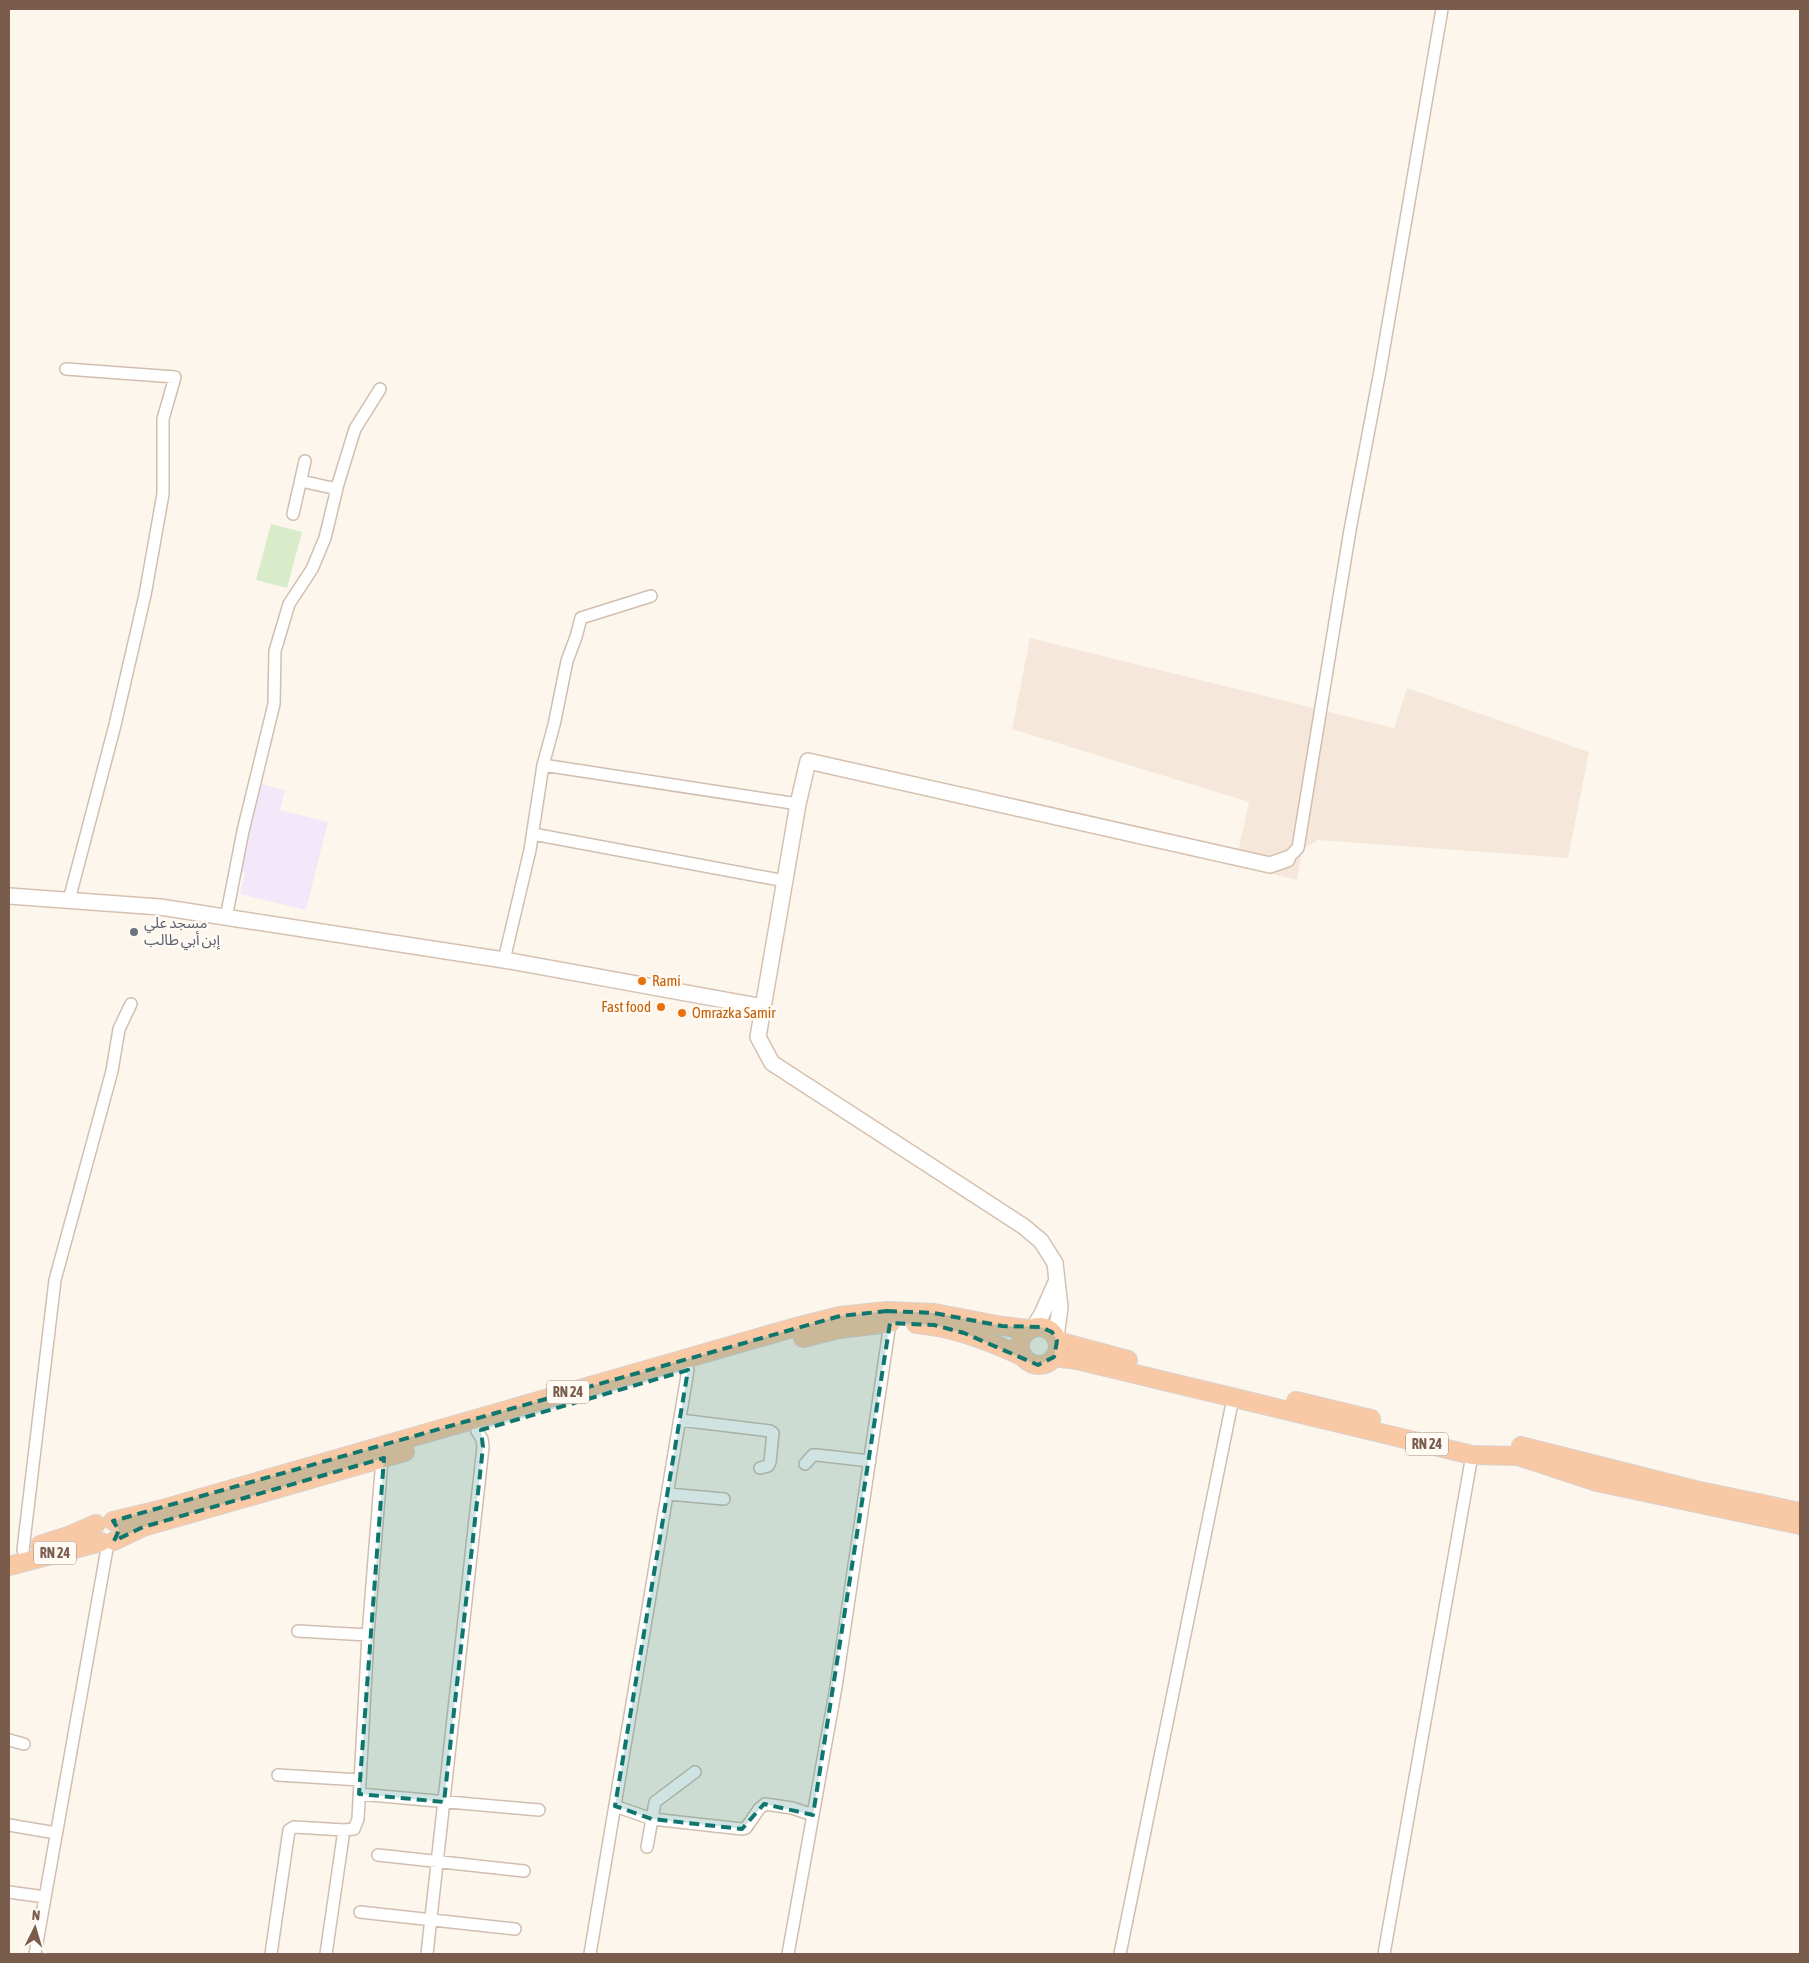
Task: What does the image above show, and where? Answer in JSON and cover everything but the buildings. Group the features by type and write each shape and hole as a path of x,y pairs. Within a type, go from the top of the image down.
{"highway":[{"name":"RN 24","path":"16,1552 105,1523 168,1507 840,1316 887,1311 934,1313 1031,1328"},
{"name":"RN 24","path":"9,1566 108,1542 143,1528 818,1333 870,1324 918,1324 948,1329 980,1338 1022,1356"},
{"path":"1031,1328 1046,1328 1056,1345 1047,1363 1038,1365 1029,1363 1022,1356 1020,1342 1031,1328"},
{"name":"RN 24","path":"1056,1345 1077,1360 1233,1398 1472,1455 1518,1456 1597,1482 1800,1525"},
{"name":"RN 24","path":"1056,1345 1234,1388 1330,1408 1472,1444 1520,1446 1695,1490 1800,1512"},
{"path":"105,1523 119,1530 108,1542"}],"main road":[{"path":"1056,1345 1060,1307 1056,1271 1051,1255 1041,1241 1023,1226 772,1063 758,1037 798,804 808,761 1270,865 1287,859"},
{"path":"9,896 160,907 504,960 763,1007"},
{"path":"1031,1328 1042,1314 1056,1280"}],"street":[{"path":"1287,859 1298,848 1343,574 1442,9"},
{"path":"66,369 175,377 164,419 164,494 144,594 114,725 69,900"},
{"path":"226,918 243,830 274,704 274,650 289,604 312,569 325,538 355,429 380,389"},
{"path":"293,514 305,461"},
{"path":"300,481 337,489"},
{"path":"504,960 533,834 543,765 554,725 567,660 581,618 651,596"},
{"path":"543,765 798,804"},
{"path":"533,834 785,881"},
{"path":"16,1552 55,1280 112,1071 119,1029 131,1004"},
{"path":"788,1954 836,1687 890,1323"},
{"path":"590,1954 688,1370"},
{"path":"1120,1954 1233,1398"},
{"path":"680,1420 770,1431 773,1433 770,1462 768,1466 760,1468"},
{"path":"427,1954 483,1447 482,1439 477,1431"},
{"path":"805,1464 813,1455 870,1461"},
{"path":"1384,1954 1472,1455"},
{"path":"270,1954 290,1830 294,1827 344,1830 354,1829 357,1825 368,1636 382,1458"},
{"path":"668,1494 724,1499"},
{"path":"35,1954 108,1542"},
{"path":"298,1631 368,1636"},
{"path":"9,1740 24,1744"},
{"path":"647,1847 655,1802 695,1772"},
{"path":"278,1775 360,1780"},
{"path":"359,1794 539,1810"},
{"path":"616,1806 652,1819 742,1829 746,1828 759,1809 765,1804 792,1808 813,1815"},
{"path":"9,1825 56,1833"},
{"path":"326,1954 344,1830"},
{"path":"378,1855 524,1871"},
{"path":"9,1892 45,1897"},
{"path":"360,1912 515,1929"}],"highlighted area":[{"path":"887,1311 934,1313 1002,1326 1040,1327 1052,1332 1057,1341 1054,1357 1038,1365 964,1333 934,1325 890,1323 813,1815 764,1804 742,1829 652,1819 615,1806 688,1370 481,1430 483,1447 444,1802 359,1794 384,1458 143,1527 114,1541 119,1530 113,1521 840,1316"}],"shaded area":[{"path":"1030,638 1394,728 1407,688 1589,752 1568,858 1318,840 1302,850 1297,880 1235,865 1249,802 1012,729"},
{"path":"261,784 285,790 280,810 328,822 306,910 240,894 245,873 239,871"}],"green space":[{"path":"271,524 302,532 287,588 256,580"}],"place":[{"name":"مسجد علي إبن أبي طالب","path":"134,932"},
{"name":"Rami","path":"642,981"},
{"name":"Fast food","path":"661,1007"},
{"name":"Omrazka Samir","path":"682,1013"}]}
